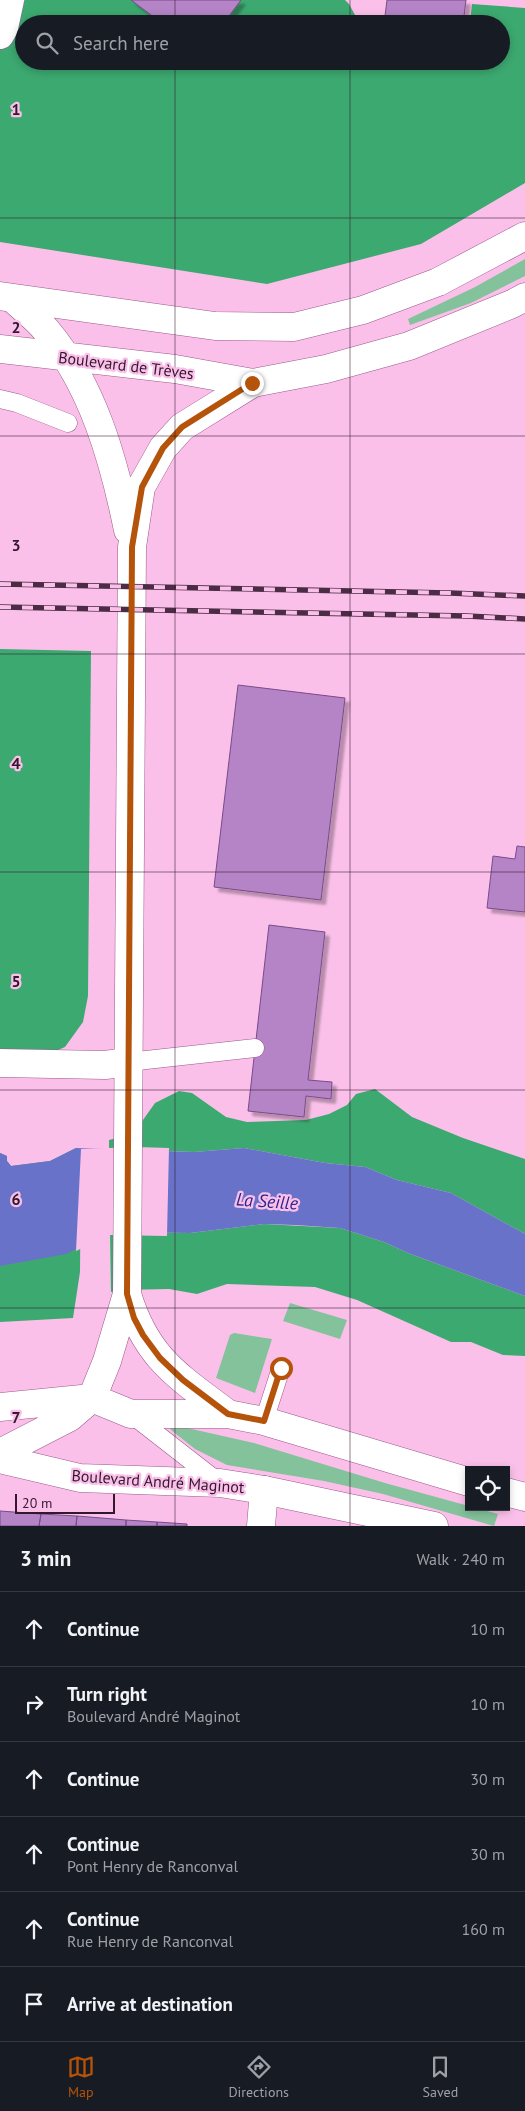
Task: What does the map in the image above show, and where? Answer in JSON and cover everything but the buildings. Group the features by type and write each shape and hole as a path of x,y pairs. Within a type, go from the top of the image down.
{"main road":[{"path":"0,35 4,28 10,0"},
{"path":"6,297 215,326 294,327 363,310 438,282 525,236"},
{"path":"6,297 45,329 67,358 97,418 106,441 118,481 132,547"},
{"path":"228,1414 183,1380 156,1354 134,1318 127,1294 132,547 142,487 163,448 182,427 252,383 326,369 409,346 525,297"},
{"name":"Boulevard de Trèves","path":"0,349 175,369 252,383"},
{"path":"0,1063 105,1065 128,1062"},
{"path":"0,1453 70,1418 92,1398 127,1294"},
{"path":"0,1407 92,1398 131,1414 228,1414 264,1421 465,1481"},
{"name":"Boulevard André Maginot","path":"0,1459 80,1478 220,1483 264,1490 404,1522 434,1526"},
{"path":"261,1526 264,1490"},
{"path":"510,1493 525,1497"}],"lane":[{"path":"0,399 16,403 68,423"},
{"path":"128,1062 255,1048"},
{"path":"264,1421 281,1368"},
{"path":"131,1414 220,1483"}],"green space":[{"path":"25,0 345,0 355,15 16,15"},
{"path":"472,4 525,8 525,183 421,244 267,284 0,242 0,42 15,17 15,70 510,70 510,15 471,15"},
{"path":"525,259 525,276 471,303 410,325 408,319 475,287"},
{"path":"0,649 91,651 88,996 83,1022 65,1047 28,1063 0,1063"},
{"path":"375,1089 412,1117 463,1138 525,1159 525,1234 451,1193 397,1180 365,1167 325,1163 244,1148 194,1152 109,1149 109,1140 125,1136 138,1127 155,1103 179,1091 192,1093 226,1117 247,1122 306,1120 329,1114 347,1105 356,1094"},
{"path":"76,1148 81,1149 80,1272 73,1318 0,1322 0,1153 7,1156 7,1161 11,1166 50,1161"},
{"path":"264,1224 340,1228 384,1242 408,1253 525,1296 525,1356 503,1355 471,1342 451,1342 357,1300 315,1287 227,1284 197,1294 169,1289 111,1292 110,1232 190,1233"},
{"path":"290,1303 347,1320 340,1339 283,1321"},
{"path":"234,1333 272,1339 255,1393 216,1378 230,1335"},
{"path":"174,1425 254,1443 465,1505 465,1511 487,1511 498,1514 494,1526 383,1494 324,1481 227,1465 195,1449 171,1430 170,1426"}],"water":[{"name":"La Seille","path":"76,1148 194,1152 244,1148 325,1163 365,1167 397,1180 451,1193 525,1234 525,1296 408,1253 384,1242 340,1228 295,1225 264,1224 190,1233 110,1232 66,1254 0,1266 0,1153 7,1156 7,1161 11,1166 50,1161"}],"pier":[{"path":"169,1148 167,1236 110,1235 76,1251 81,1149"}],"railway":[{"path":"0,584 525,596"},
{"path":"0,607 467,616 525,619"}],"route":[{"path":"252,383 182,427 163,448 142,487 132,547 127,1294 134,1318 152,1349 183,1380 228,1414 264,1421 281,1368"}]}
